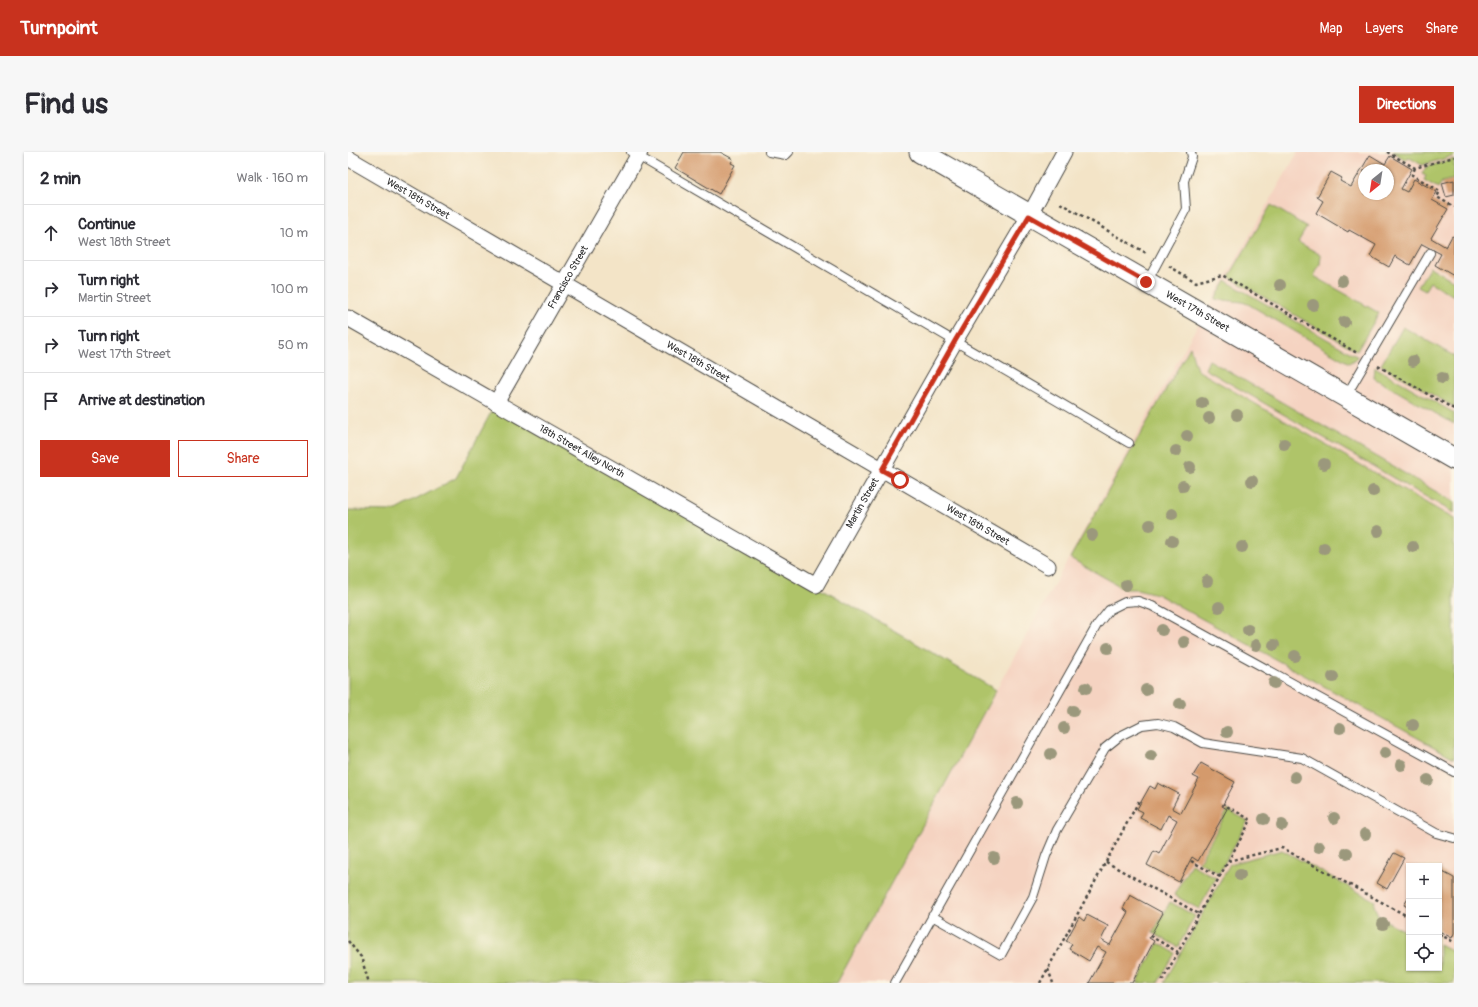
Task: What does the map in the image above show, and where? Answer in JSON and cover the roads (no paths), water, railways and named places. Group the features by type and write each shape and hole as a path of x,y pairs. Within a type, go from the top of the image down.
{"street":[{"name":"West 17th Street","path":"920,152 1454,459"},
{"name":"Martin Street","path":"816,585 955,341 1029,216 1064,152"},
{"name":"Francisco Street","path":"496,403 636,153"},
{"name":"West 18th Street","path":"348,158 1048,566"},
{"name":"18th Street Alley North","path":"348,318 816,585"}],"lane":[{"path":"769,152 786,155 789,152"},
{"path":"1146,282 1186,210 1184,181 1186,171 1192,157 1191,152"},
{"path":"636,153 1129,444"},
{"path":"1346,397 1430,253"},
{"path":"894,983 1097,625 1109,610 1125,602 1138,601 1152,606 1454,772"},
{"path":"932,916 1001,955 1033,897 1046,856 1057,830 1105,748 1120,736 1142,725 1158,723 1174,727 1204,743 1302,758 1436,833 1454,838"}]}
